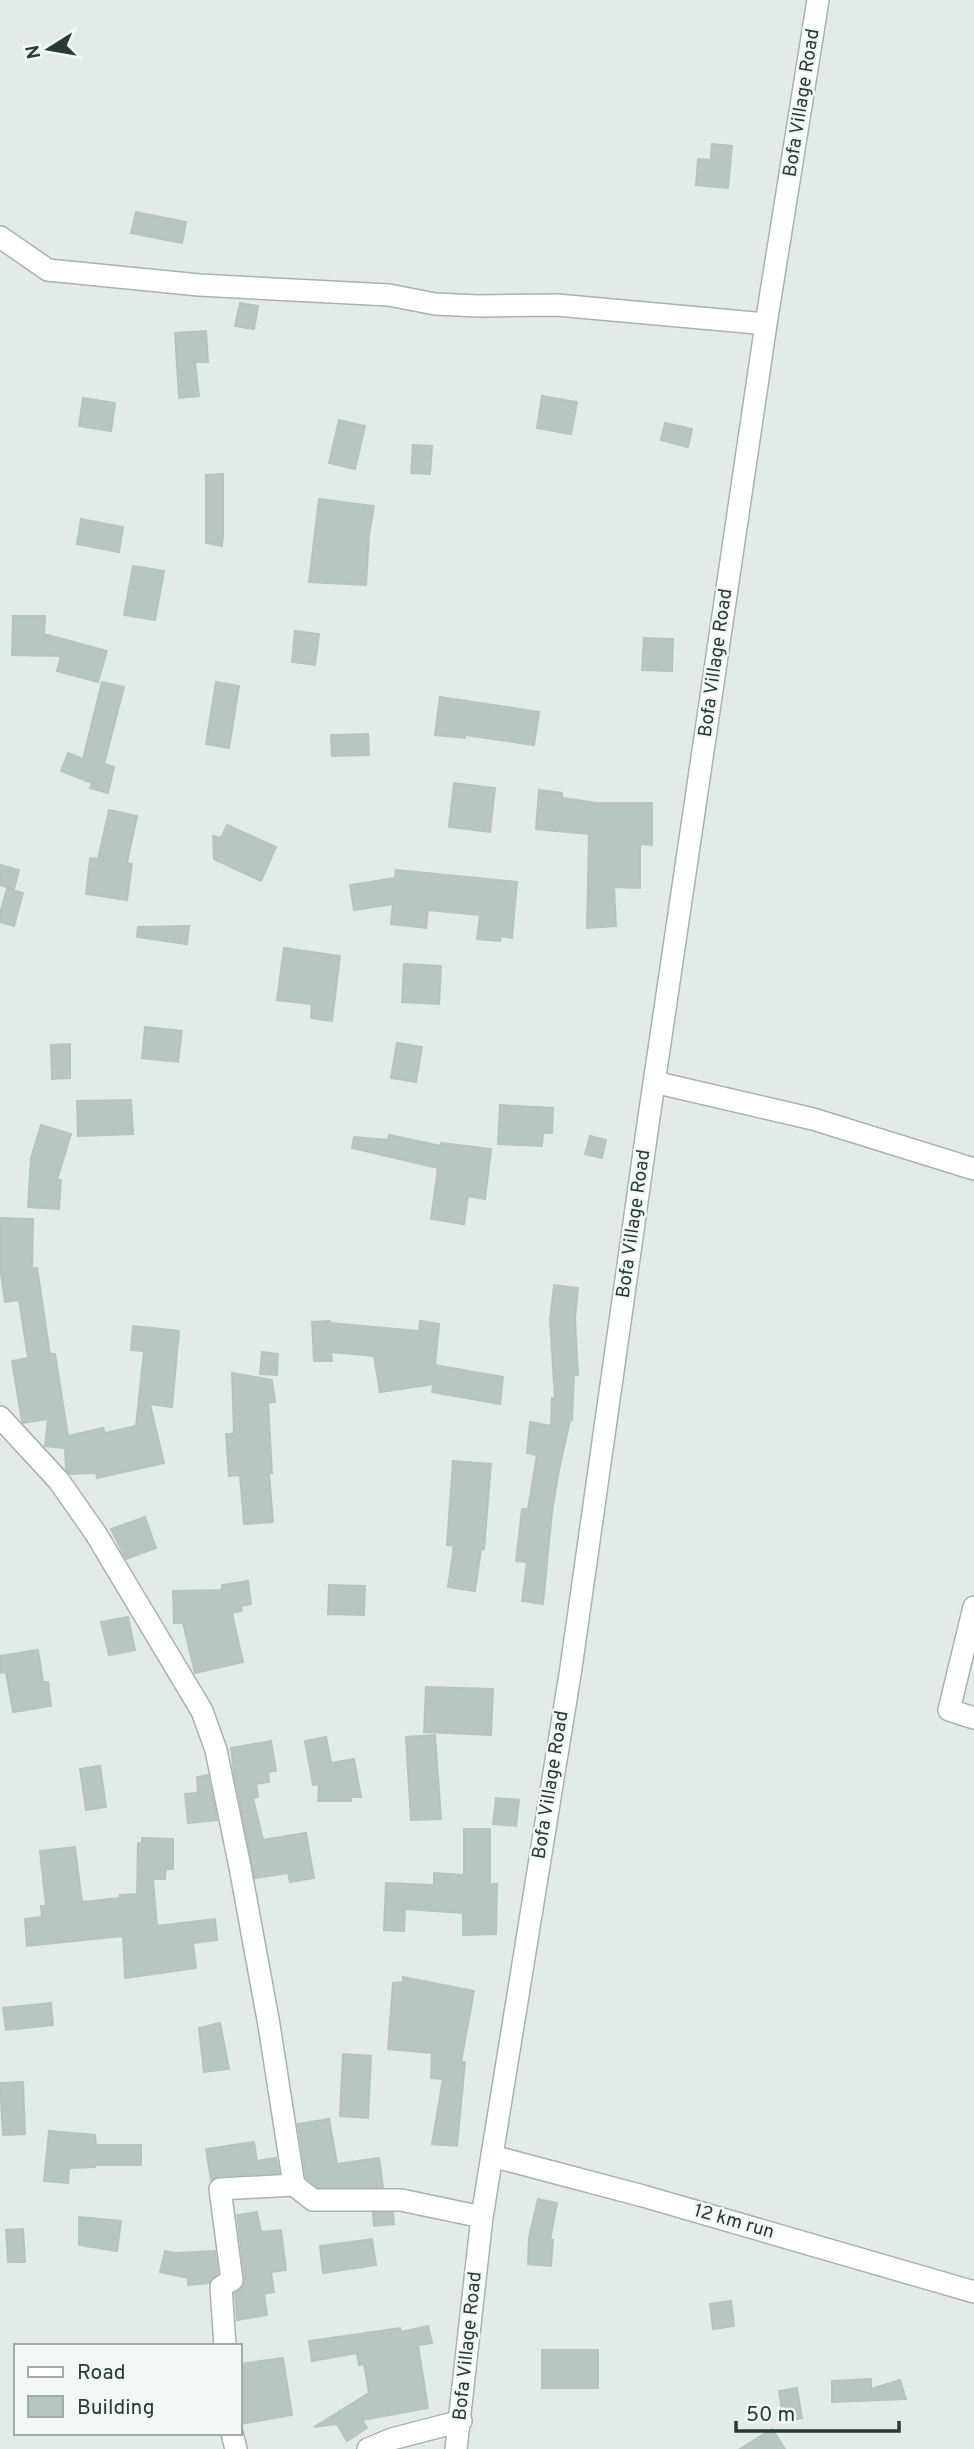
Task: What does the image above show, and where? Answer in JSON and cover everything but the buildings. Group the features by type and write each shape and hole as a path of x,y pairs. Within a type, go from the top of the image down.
{"street":[{"name":"Bofa Village Road","path":"456,2449 482,2217 571,1668 766,324 818,0"},
{"path":"0,237 48,271 199,285 389,295 435,303 478,306 557,305 766,324"},
{"path":"654,1082 813,1119 974,1169"},
{"path":"3,1424 58,1481 96,1534 202,1711 216,1750 240,1867 270,2025 294,2185"},
{"path":"974,1607 949,1710 974,1718"},
{"name":"12 km run","path":"492,2156 643,2196 974,2292"},
{"path":"225,2344 221,2287 232,2280 220,2189 294,2185 313,2200 401,2200 482,2217"},
{"path":"368,2449 392,2439 461,2421"}]}
